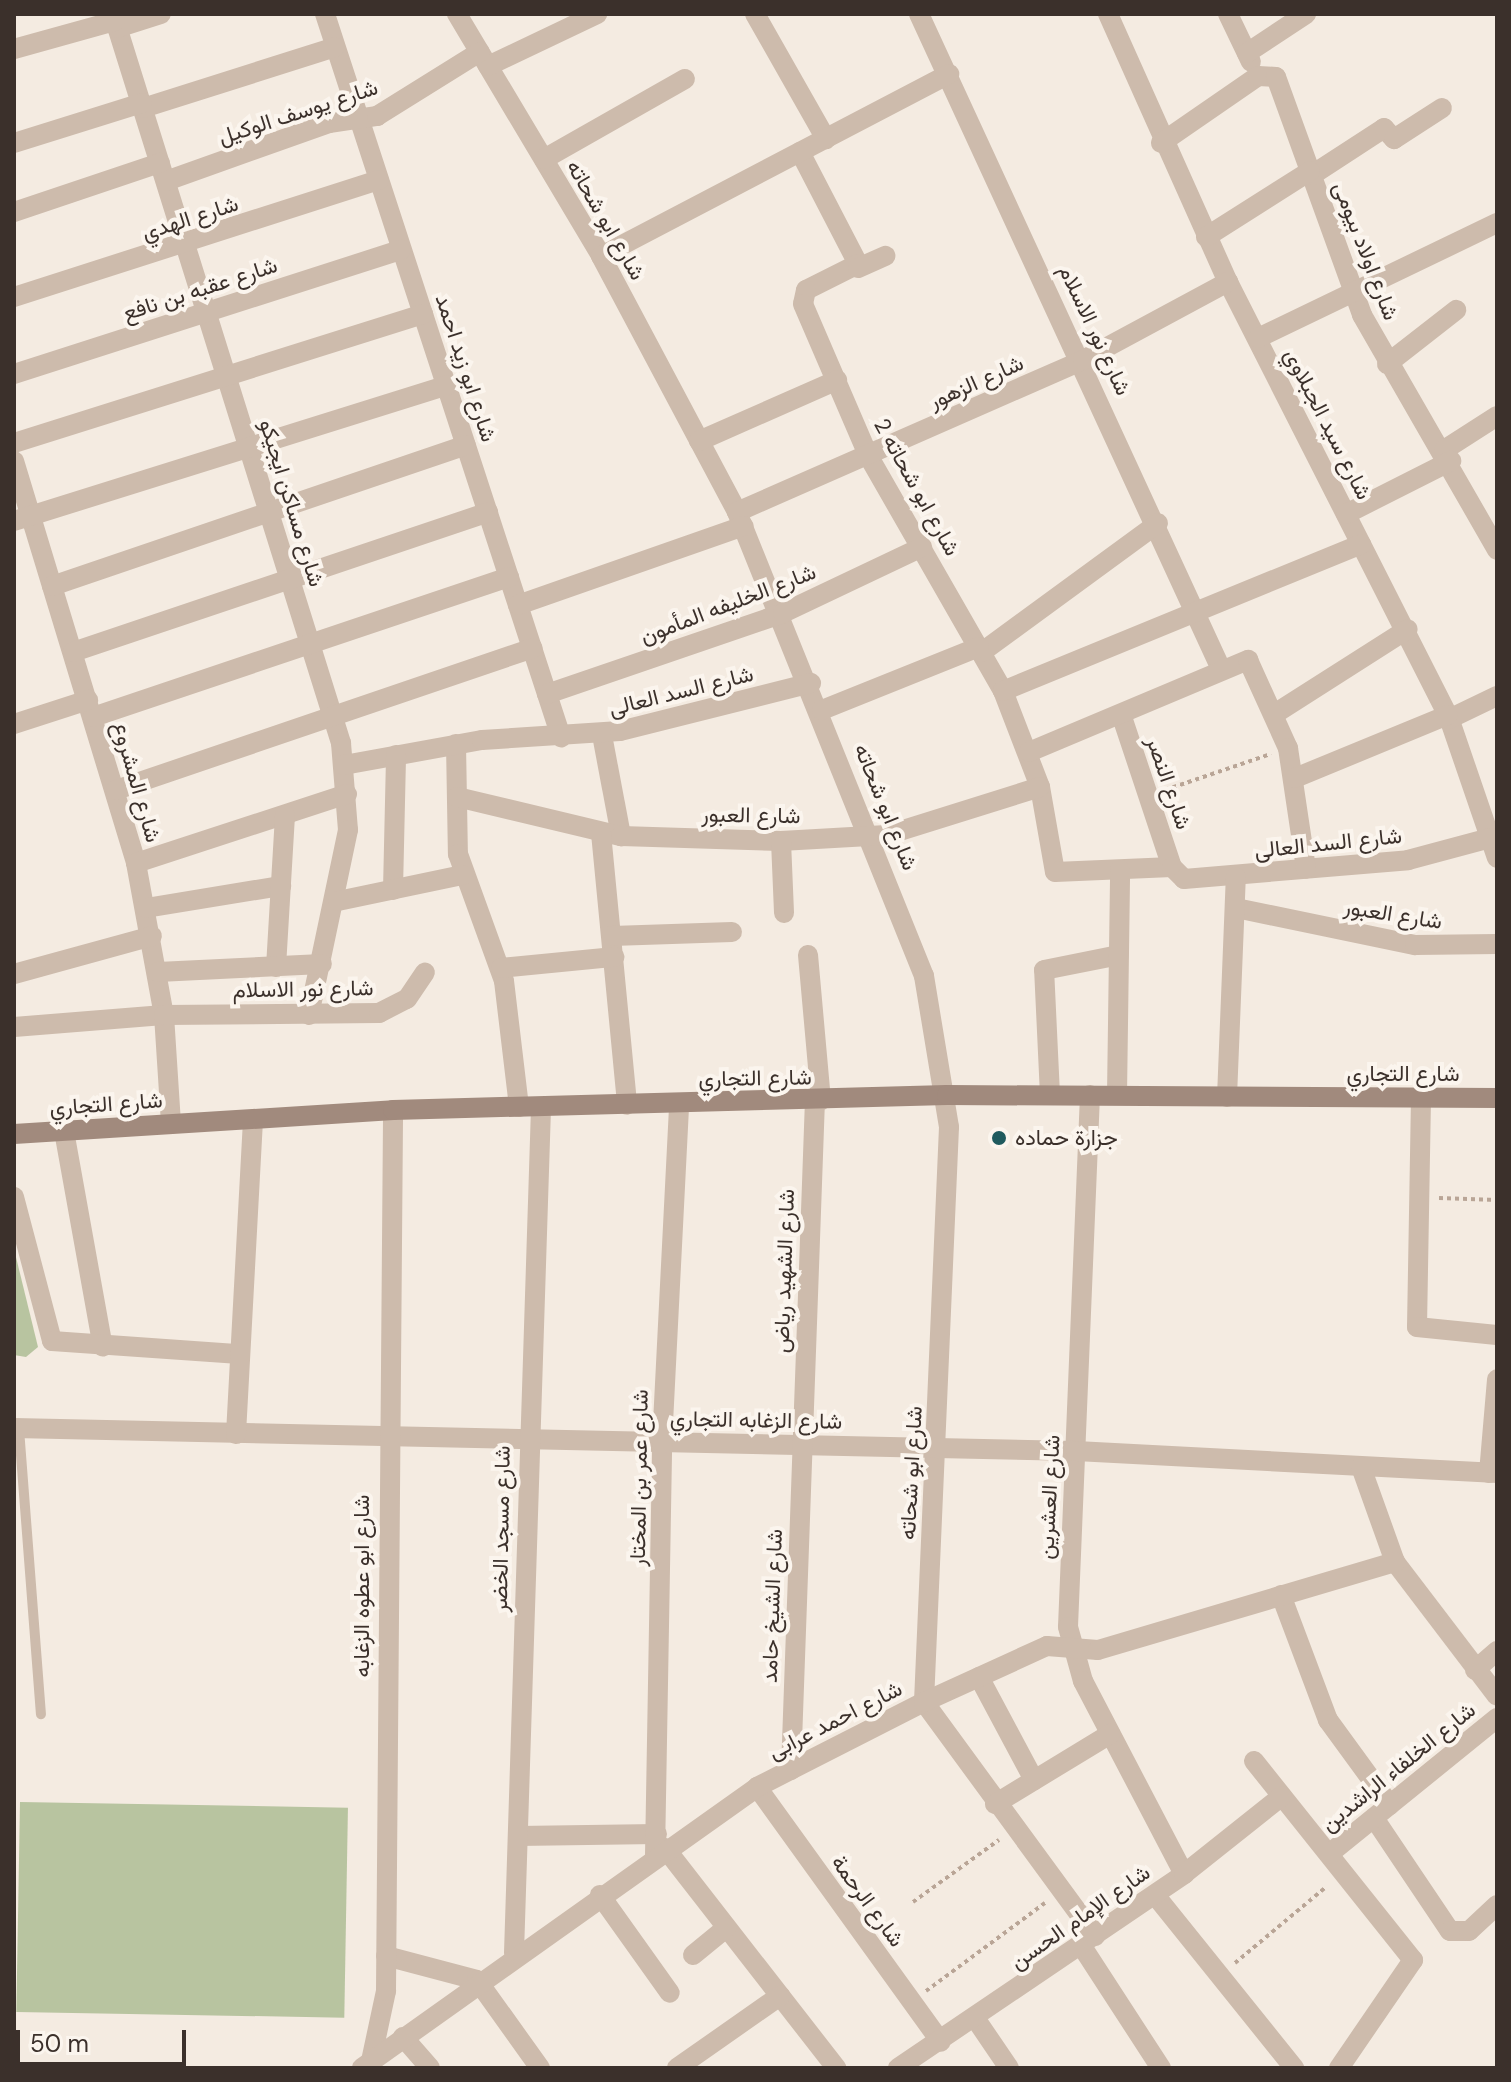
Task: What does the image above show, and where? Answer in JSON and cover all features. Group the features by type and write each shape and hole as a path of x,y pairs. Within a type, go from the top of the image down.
{"street":[{"path":"14,49 115,21 161,14"},
{"name":"شارع ابو زيد احمد","path":"325,14 561,737"},
{"name":"شارع ابو شحاته","path":"457,14 601,256 740,519 783,613 874,837 924,976 947,1095 924,1702"},
{"name":"شارع يوسف الوكيل","path":"14,212 329,123 359,121 484,59 597,14"},
{"path":"755,14 826,139"},
{"name":"شارع نور الاسلام","path":"919,14 1083,360 1221,669"},
{"name":"شارع سيد الجبلاوي","path":"1108,14 1161,143 1206,237 1361,544 1408,629 1449,717 1497,858"},
{"path":"1161,143 1258,76 1228,14"},
{"path":"1247,53 1306,14"},
{"name":"شارع مساكن ايجيكو","path":"115,21 310,639 344,765 347,794 338,901 309,1015"},
{"path":"14,143 335,47"},
{"path":"601,256 949,74"},
{"name":"شارع اولاد بيومى","path":"1258,76 1280,82 1351,290 1387,364 1448,456 1497,550"},
{"path":"544,159 685,79"},
{"path":"1206,237 1384,128 1394,139 1442,108"},
{"path":"800,152 858,268 885,256"},
{"name":"شارع الهدي","path":"14,297 186,245 379,180"},
{"path":"1258,338 1351,290 1497,223"},
{"name":"شارع عقبه بن نافع","path":"14,374 401,250"},
{"name":"شارع ابو شحاته 2","path":"858,268 801,296 869,457 1003,691 1040,787 1055,872 1120,870"},
{"name":"شارع الزهور","path":"518,605 740,519 1083,360 1228,282"},
{"path":"1387,364 1456,310"},
{"path":"14,443 423,314"},
{"path":"699,441 837,380"},
{"path":"22,519 251,452 447,385"},
{"path":"1346,514 1448,456 1497,416"},
{"path":"52,586 270,515 466,445"},
{"name":"شارع المشروع","path":"14,461 22,519 52,586 136,863 152,936 164,1015 171,1124"},
{"path":"73,652 488,512"},
{"path":"822,710 980,650 1158,523"},
{"path":"1003,691 1193,607 1361,544"},
{"name":"شارع الخليفه المأمون","path":"547,694 783,613 922,547"},
{"path":"14,724 91,709 509,577"},
{"path":"1276,713 1408,629"},
{"path":"116,790 532,648"},
{"path":"1029,752 1221,669 1250,662 1276,713 1288,748 1295,778 1306,869"},
{"name":"شارع السد العالى","path":"561,737 602,735 811,683"},
{"path":"1295,778 1497,696"},
{"name":"شارع النصر","path":"1121,714 1172,867"},
{"path":"602,735 611,834 613,946 627,1105"},
{"path":"344,765 456,744 561,737"},
{"path":"456,744 462,875 501,968 519,1107"},
{"path":"393,890 396,755"},
{"name":"شارع العبور","path":"457,797 611,834 781,841 874,837 1040,787"},
{"path":"136,863 347,794"},
{"path":"276,967 285,815"},
{"name":"شارع السد العالى","path":"1172,867 1184,879 1236,877 1408,860 1490,838"},
{"path":"781,841 784,913"},
{"path":"1117,1095 1120,870 1172,867"},
{"path":"338,901 462,875"},
{"path":"1227,1097 1236,877"},
{"path":"146,908 281,886"},
{"name":"شارع العبور","path":"1236,908 1415,945 1497,944"},
{"path":"501,968 613,946 732,932"},
{"path":"14,974 152,936"},
{"name":"شارع الشهيد رياض","path":"801,1445 818,1100 808,955"},
{"path":"1050,1095 1044,970 1119,955"},
{"path":"158,972 322,964"},
{"name":"شارع نور الاسلام","path":"14,1027 164,1015 309,1015 389,1010 407,999 425,972"},
{"name":"شارع التجاري","path":"14,1134 393,1110 947,1095 1497,1098"},
{"name":"شارع العشرين","path":"1090,1095 1067,1604 1073,1650 1110,1734 1184,1874"},
{"path":"1421,1098 1417,1327 1497,1335"},
{"name":"شارع عمر بن المختار","path":"659,1846 662,1443 679,1103"},
{"name":"شارع مسجد الخضر","path":"514,1953 527,1439 541,1107"},
{"name":"شارع ابو عطوه الزغابه","path":"366,2064 386,1956 386,1435 393,1110"},
{"path":"236,1434 253,1120"},
{"path":"64,1131 103,1347"},
{"path":"14,1197 48,1337 57,1345 240,1354"},
{"path":"1493,1473 1497,1379"},
{"name":"شارع الزغابه التجاري","path":"16,1429 1076,1451 1493,1473"},
{"name":"شارع الشيخ حامد","path":"791,1770 801,1445"},
{"path":"1361,1467 1395,1562 1497,1696"},
{"name":"شارع احمد عرابى","path":"366,2064 514,1953 600,1895 659,1846 757,1787 924,1702 1047,1646 1098,1650 1395,1562"},
{"path":"1281,1595 1328,1720 1450,1931 1469,1931 1497,1905"},
{"path":"1475,1670 1497,1651"},
{"path":"979,1677 1034,1780"},
{"path":"924,1702 1013,1830 1061,1892 1161,2068"},
{"name":"شارع الخلفاء الراشدين","path":"1329,1854 1497,1718"},
{"path":"995,1804 1110,1734"},
{"path":"1254,1761 1413,1960 1339,2068"},
{"name":"شارع الرحمة","path":"757,1787 941,2042"},
{"name":"شارع الإمام الحسن","path":"898,2068 941,2042 1155,1895 1282,1796"},
{"path":"518,1836 659,1846 836,2068"},
{"path":"600,1895 670,1993"},
{"path":"1155,1895 1294,2068"},
{"path":"693,1955 726,1928"},
{"path":"386,1956 477,1980 540,2068"},
{"path":"677,2068 780,1996"},
{"path":"975,2018 1009,2068"},
{"path":"403,2037 430,2068"}],"lane":[{"path":"16,1429 41,1714"}],"path":[{"path":"1148,796 1288,748"},
{"path":"1418,1198 1497,1200"},
{"path":"913,1902 1013,1830"},
{"path":"1219,1976 1344,1872"},
{"path":"911,2002 1061,1892"}],"green space":[{"path":"14,1249 38,1347 26,1357 14,1355"},
{"path":"20,1802 348,1808 344,2018 16,2012"}],"place":[{"name":"جزارة حماده","path":"999,1138"}]}
